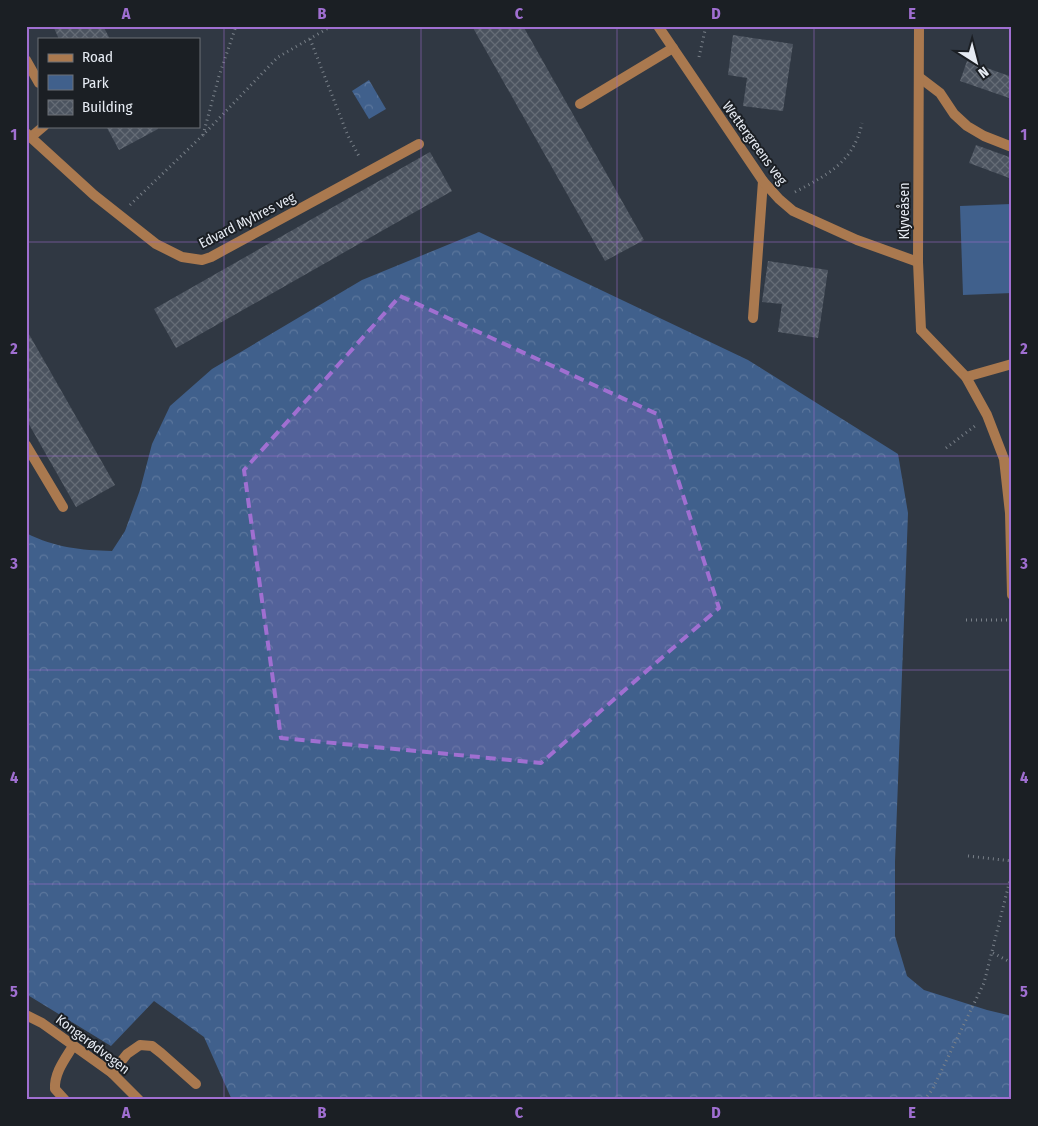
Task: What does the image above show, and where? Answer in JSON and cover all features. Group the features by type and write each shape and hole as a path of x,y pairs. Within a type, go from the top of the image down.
{"street":[{"name":"Wettergreens veg","path":"658,26 763,181 779,199 793,211 857,240 918,262"},
{"name":"Klyveåsen","path":"919,26 918,262 921,330 966,377 987,415 1004,459 1010,513 1012,595"},
{"path":"580,104 673,48"},
{"path":"26,60 38,81"},
{"path":"919,77 940,93 954,114 966,126 984,136 1012,147"},
{"path":"29,135 41,128"},
{"name":"Edvard Myhres veg","path":"29,135 94,195 156,244 182,258 202,260 211,257 419,144"},
{"path":"753,318 763,181"},
{"path":"966,377 1012,364"},
{"path":"26,445 63,507"},
{"name":"Kongerødvegen","path":"26,1015 42,1023 112,1073 139,1100"},
{"path":"112,1073 127,1054 140,1045 152,1046 196,1084"},
{"path":"65,1100 55,1089 55,1082 58,1072 74,1046"}],"path":[{"path":"203,135 219,76 236,26"},
{"path":"120,215 203,135 278,57 332,26"},
{"path":"688,72 697,67 706,26"},
{"path":"310,39 348,136 367,172"},
{"path":"779,199 818,180 847,158 855,145 862,124"},
{"path":"946,448 987,415"},
{"path":"966,620 1012,620"},
{"path":"968,856 1012,861"},
{"path":"924,1100 932,1090 981,990 1012,872"},
{"path":"992,953 1012,963"}],"highlighted area":[{"path":"400,296 657,414 719,608 541,763 281,738 244,470"}],"green space":[{"path":"369,80 386,109 369,119 352,91"},
{"path":"1011,204 1012,293 963,295 960,206"},
{"path":"479,232 748,360 898,454 908,513 895,862 895,936 907,976 924,990 1012,1016 1012,1100 232,1100 204,1037 154,1001 111,1046 26,994 26,533 58,545 89,550 112,551 125,531 140,490 152,444 170,406 212,369 362,280"}],"building":[{"path":"53,26 103,26 109,38 59,38"},
{"path":"472,26 523,26 644,240 605,261"},
{"path":"733,35 793,44 783,111 743,106 747,78 728,75"},
{"path":"967,61 1012,77 1012,99 960,81"},
{"path":"107,128 158,129 119,150"},
{"path":"976,145 1012,158 1012,179 969,163"},
{"path":"430,152 452,191 176,348 154,309"},
{"path":"768,261 828,270 818,338 778,332 782,304 762,302"},
{"path":"26,329 115,485 76,507 26,419"}]}
